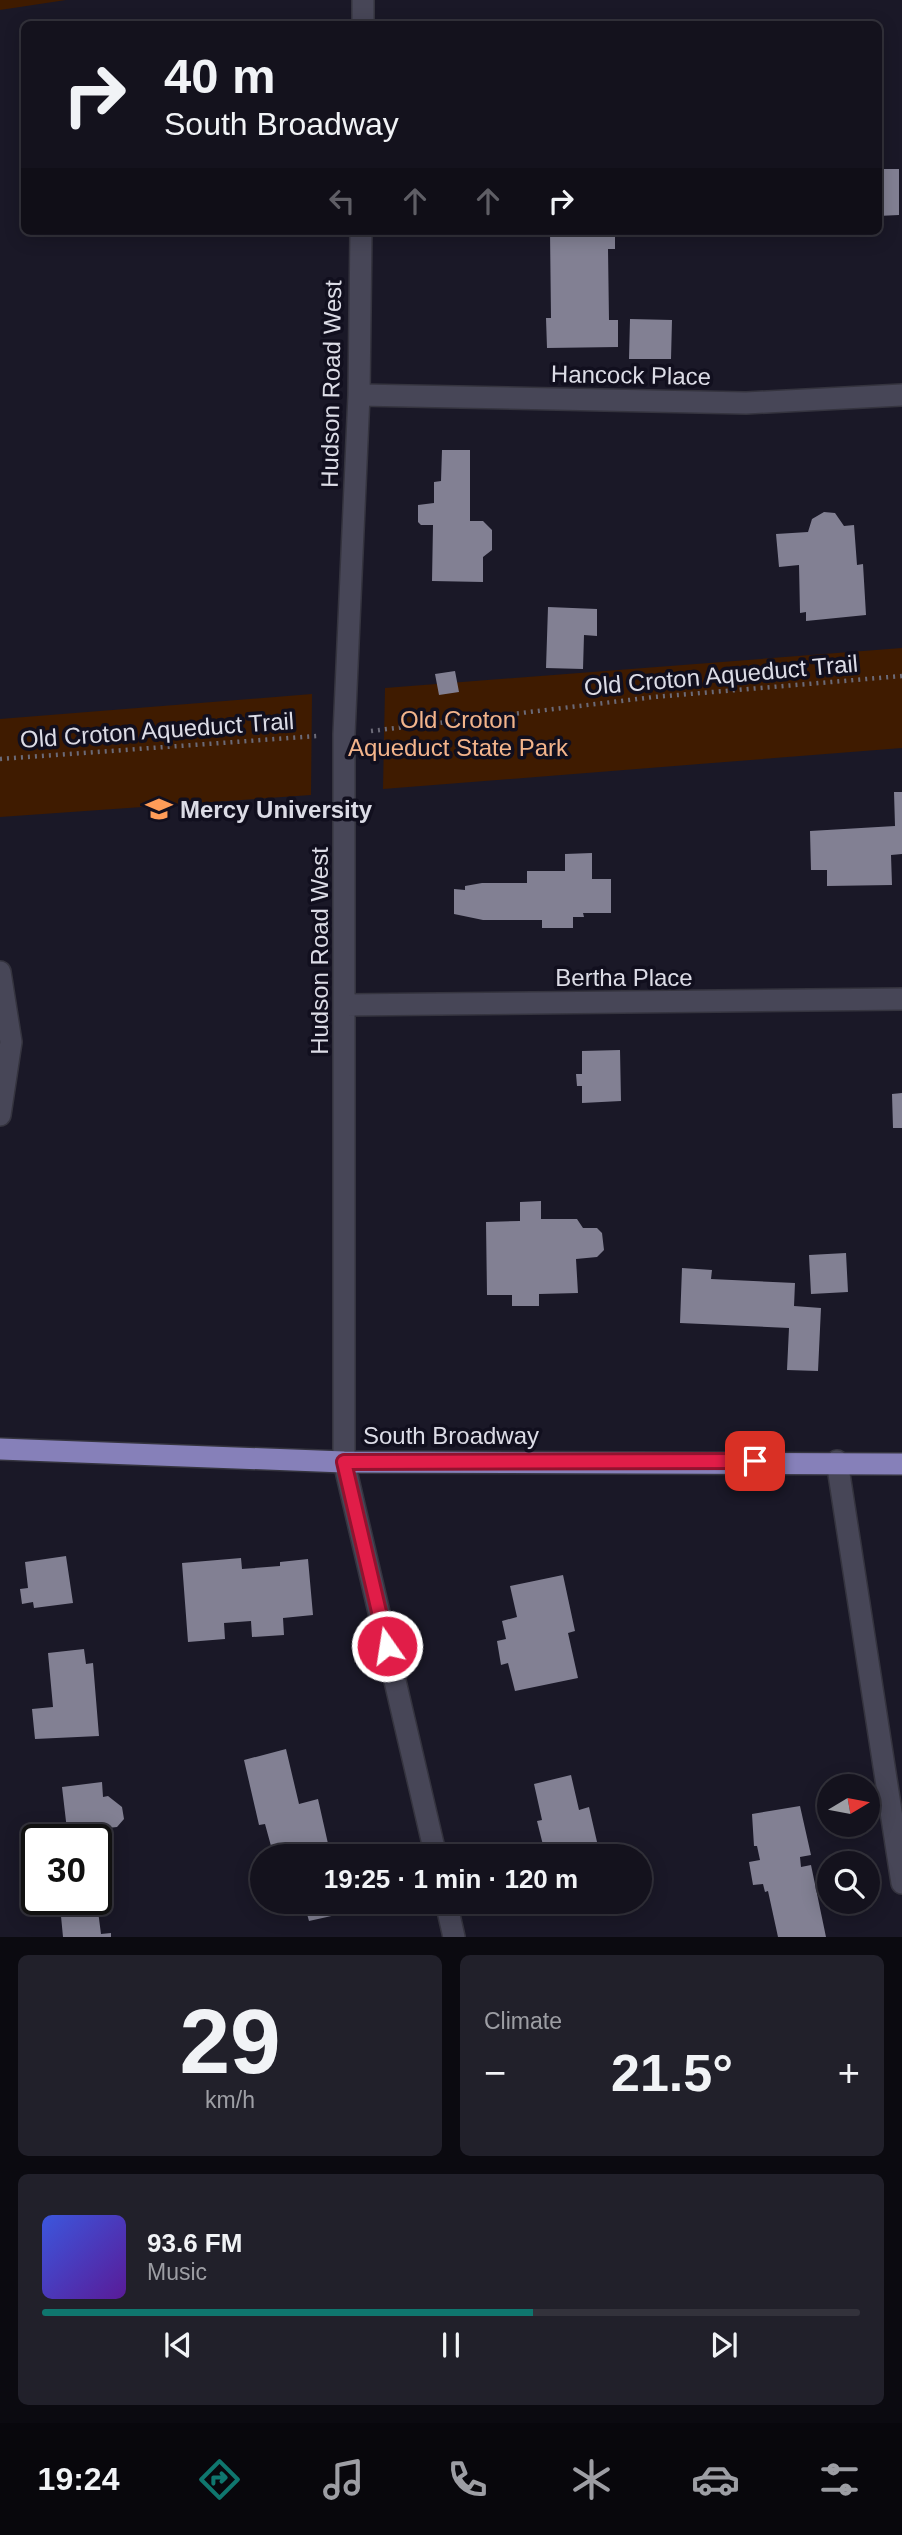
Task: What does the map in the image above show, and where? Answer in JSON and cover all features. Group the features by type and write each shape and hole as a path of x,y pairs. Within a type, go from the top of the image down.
{"main road":[{"name":"South Broadway","path":"0,1449 344,1462 837,1461 902,1464"}],"street":[{"path":"363,0 363,21"},
{"name":"Hudson Road West","path":"360,235 359,395 344,734 344,1462 433,1844"},
{"name":"Hancock Place","path":"359,395 746,403 902,395"},
{"path":"0,972 11,1041 0,1115"},
{"name":"Bertha Place","path":"346,1005 902,999"},
{"path":"837,1461 902,1883"},
{"path":"449,1914 454,1937"}],"path":[{"name":"Old Croton Aqueduct Trail","path":"0,759 344,734 654,698 902,676"}],"green space":[{"path":"0,0 66,0 0,10"},
{"name":"Old Croton Aqueduct State Park","path":"902,648 902,748 383,789 385,688"},
{"name":"Old Croton Aqueduct State Park","path":"312,694 311,795 0,817 0,719"}],"building":[{"path":"882,169 899,169 899,215 882,216"},
{"path":"550,235 615,235 615,249 608,249 609,320 618,320 618,347 547,348 546,318 551,318"},
{"path":"630,319 672,320 671,359 629,359"},
{"path":"442,450 470,450 470,521 483,521 492,530 492,550 483,557 483,582 432,581 433,525 421,525 418,522 418,505 434,503 434,482 441,481"},
{"path":"824,512 835,513 844,526 854,525 857,565 863,564 866,615 806,621 806,612 800,613 799,565 779,567 776,534 808,532 812,519"},
{"path":"548,607 597,609 597,636 584,635 583,669 546,668"},
{"path":"455,671 459,692 439,695 435,674"},
{"path":"894,792 902,792 902,854 891,855 892,885 827,886 827,870 811,870 810,831 895,826"},
{"path":"592,853 592,879 611,879 611,913 583,913 584,917 573,917 573,928 542,928 542,920 483,920 454,914 454,889 465,890 465,886 482,883 527,883 527,871 565,871 565,854"},
{"path":"620,1050 621,1101 582,1103 582,1086 577,1086 576,1074 582,1074 582,1051"},
{"path":"902,1093 902,1128 893,1128 892,1094"},
{"path":"541,1201 541,1219 577,1219 583,1228 597,1228 602,1233 604,1250 597,1257 576,1259 578,1293 539,1294 539,1306 512,1306 512,1295 487,1295 486,1222 520,1221 520,1202"},
{"path":"846,1253 848,1292 811,1294 809,1255"},
{"path":"682,1268 712,1270 711,1279 795,1283 794,1306 821,1308 818,1371 787,1370 789,1328 680,1323"},
{"path":"66,1556 73,1603 34,1608 33,1602 22,1604 20,1589 28,1588 25,1562"},
{"path":"241,1558 242,1569 280,1566 280,1562 308,1559 313,1615 283,1618 284,1635 252,1637 251,1621 224,1623 225,1639 188,1642 182,1563"},
{"path":"563,1575 575,1631 568,1633 578,1678 515,1691 508,1663 501,1665 497,1641 506,1639 502,1621 517,1617 510,1586"},
{"path":"84,1649 86,1664 93,1663 99,1736 35,1739 32,1709 53,1707 48,1653"},
{"path":"286,1749 299,1804 318,1799 328,1844 270,1844 265,1824 259,1825 244,1760"},
{"path":"571,1775 579,1810 589,1807 597,1844 543,1844 537,1821 542,1820 534,1784"},
{"path":"102,1782 103,1797 108,1796 122,1807 124,1819 117,1827 112,1828 112,1824 66,1824 62,1787"},
{"path":"800,1806 811,1855 800,1857 801,1867 811,1865 817,1894 817,1914 821,1914 826,1937 778,1937 768,1891 765,1892 763,1884 753,1885 749,1862 760,1860 757,1846 754,1846 752,1814"},
{"path":"307,1914 340,1914 309,1921"},
{"path":"99,1915 101,1934 111,1933 111,1937 63,1937 61,1916"}],"place":[{"name":"Mercy University","path":"159,809"}],"route":[{"path":"387,1646 344,1462 755,1461"}]}
